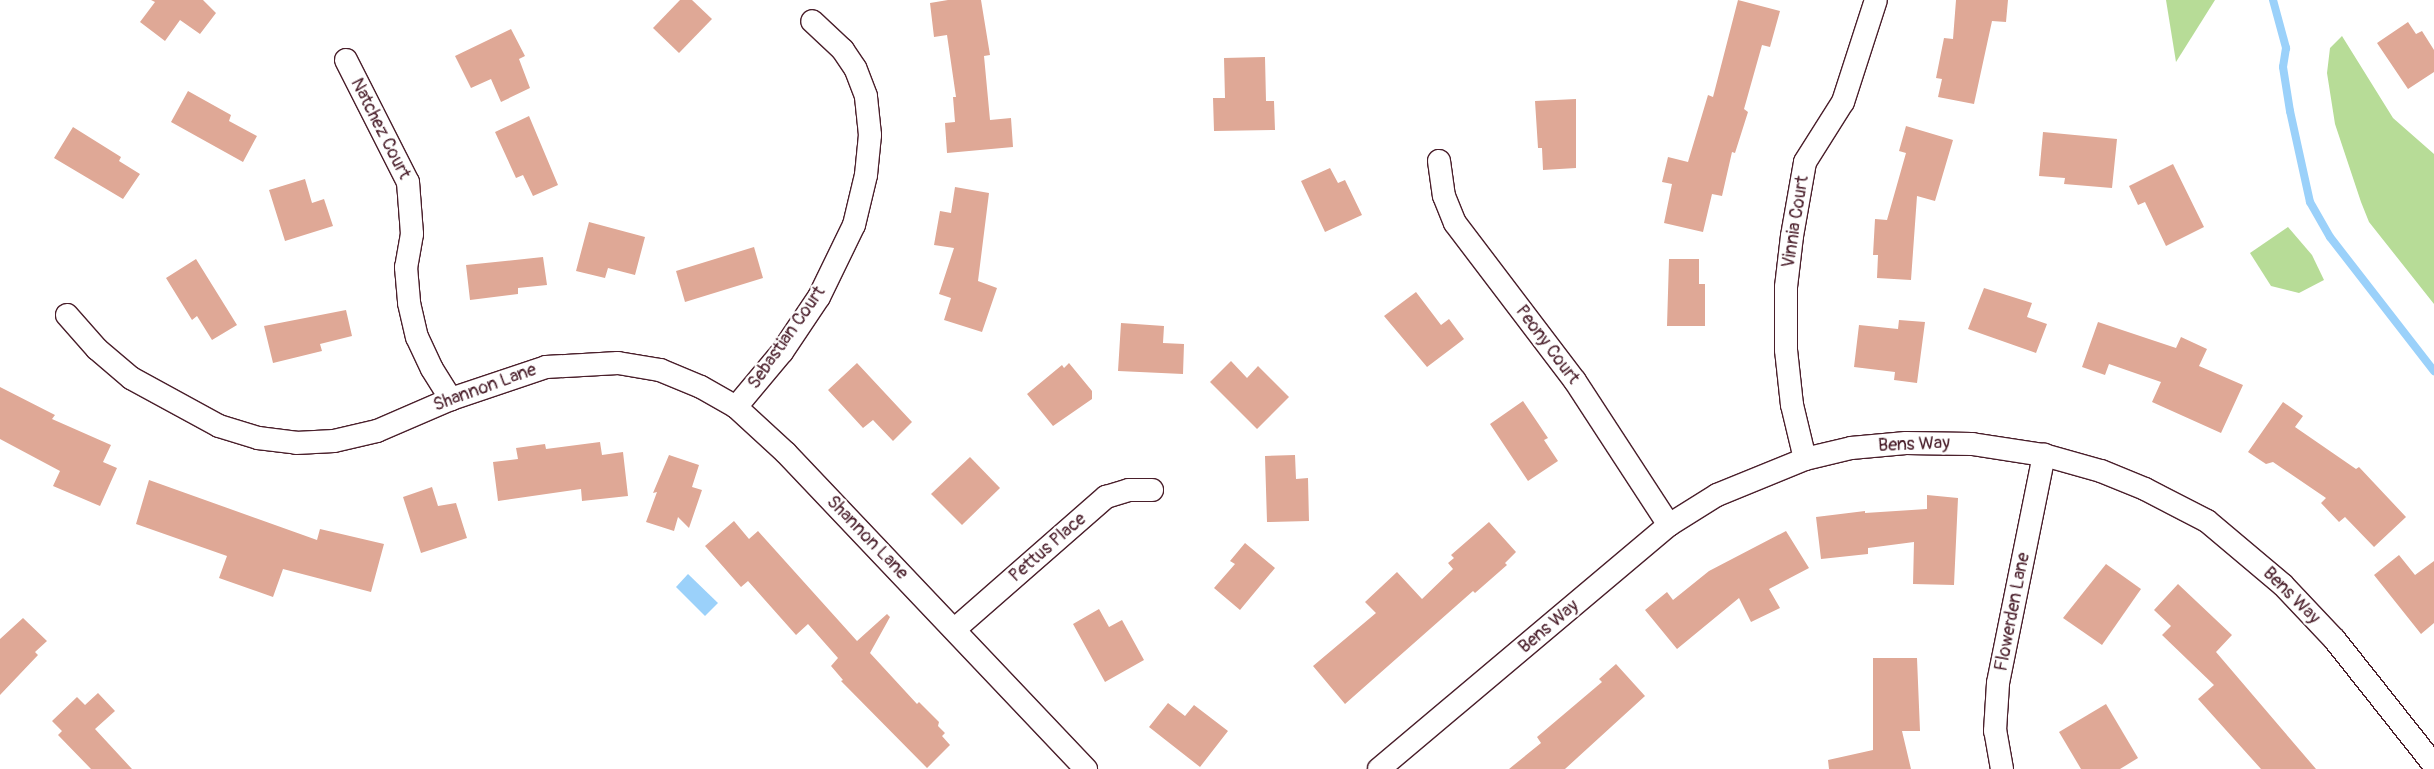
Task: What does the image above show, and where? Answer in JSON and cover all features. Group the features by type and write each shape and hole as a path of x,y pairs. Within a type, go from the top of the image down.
{"street":[{"name":"Vinnia Court","path":"1805,458 1792,405 1786,350 1786,286 1792,236 1805,162 1843,102 1876,0"},
{"name":"Sebastian Court","path":"736,407 782,352 818,297 854,225 866,175 870,135 866,96 855,68 842,50 812,21"},
{"name":"Natchez Court","path":"346,60 408,182 412,234 406,267 409,303 424,353 452,399"},
{"name":"Peony Court","path":"1439,161 1444,196 1455,223 1575,381 1669,525"},
{"name":"Shannon Lane","path":"66,314 97,349 131,378 219,426 258,438 296,443 334,441 377,430 452,399 546,367 618,363 660,370 701,387 736,407 786,453 1086,769"},
{"name":"Bens Way","path":"1379,769 1669,525 1717,495 1805,458 1851,448 1906,443 1972,444 2044,456 2101,471 2145,489 2188,510 2227,536 2283,586 2334,640 2434,765"},
{"name":"Flowerden Lane","path":"2002,769 1994,731 1998,683 2044,456"},
{"name":"Pettus Place","path":"955,629 1106,498 1129,490 1152,490"}],"green space":[{"path":"2166,0 2215,0 2176,62"},
{"path":"2342,36 2393,118 2434,154 2434,304 2369,222 2361,202 2335,124 2327,73 2330,48"},
{"path":"2288,227 2312,255 2324,280 2299,293 2271,286 2250,253"}],"water":[{"path":"688,574 718,603 705,616 676,587"}],"building":[{"path":"151,0 203,0 216,13 200,34 180,20 165,41 140,22 155,2"},
{"path":"680,0 692,0 712,19 679,53 653,28"},
{"path":"948,0 981,0 990,55 984,56 990,120 1011,118 1013,147 947,153 945,123 955,122 953,97 956,97 947,35 934,37 930,3"},
{"path":"1738,0 1780,11 1770,47 1762,45 1744,109 1748,112 1735,153 1732,152 1722,196 1712,194 1703,232 1664,223 1672,184 1662,182 1668,157 1688,162 1708,95 1713,97"},
{"path":"1956,0 2008,0 2006,22 1992,21 1974,104 1938,97 1942,79 1936,78 1944,38 1953,39"},
{"path":"2408,22 2416,34 2422,31 2434,50 2434,72 2408,89 2377,43"},
{"path":"511,29 525,56 519,59 530,88 501,102 491,79 471,88 455,56"},
{"path":"1265,57 1266,101 1274,101 1275,130 1214,131 1213,98 1225,98 1224,58"},
{"path":"188,91 231,115 229,121 257,136 243,162 171,122"},
{"path":"1576,99 1576,168 1543,170 1542,148 1538,148 1535,101"},
{"path":"529,116 558,185 533,196 523,175 516,178 495,132"},
{"path":"1906,126 1953,140 1935,201 1917,196 1911,280 1877,278 1878,255 1873,255 1875,219 1887,220 1906,153 1899,151"},
{"path":"73,127 121,157 119,161 140,174 123,199 54,158"},
{"path":"2043,132 2117,139 2112,188 2064,184 2065,178 2039,176"},
{"path":"2173,164 2204,227 2166,246 2145,202 2138,205 2129,186"},
{"path":"1330,168 1338,183 1345,180 1362,215 1325,232 1301,181"},
{"path":"305,179 312,203 324,199 333,226 285,241 269,190"},
{"path":"955,187 989,193 978,281 997,288 982,332 944,320 951,298 939,294 954,248 934,245 940,211 951,213"},
{"path":"589,222 645,237 635,275 608,268 605,278 576,271"},
{"path":"754,247 763,278 685,302 676,271"},
{"path":"543,257 547,285 518,288 518,294 470,300 466,265"},
{"path":"196,259 237,325 212,340 197,316 192,320 166,278"},
{"path":"1669,259 1699,259 1699,284 1705,284 1705,326 1667,326"},
{"path":"1984,288 2032,303 2027,317 2047,324 2036,353 1968,329"},
{"path":"1416,292 1441,325 1449,319 1464,339 1427,367 1384,316"},
{"path":"346,310 352,336 320,344 322,351 273,363 264,326"},
{"path":"1899,320 1925,322 1917,383 1894,380 1895,372 1854,367 1859,325 1898,329"},
{"path":"2098,322 2176,348 2181,337 2207,349 2199,366 2243,385 2221,433 2152,402 2161,382 2109,364 2105,375 2082,367"},
{"path":"1121,323 1164,326 1163,343 1184,344 1183,374 1118,371"},
{"path":"1231,361 1247,378 1258,366 1289,397 1257,429 1210,382"},
{"path":"857,363 912,422 893,441 873,420 863,428 828,390"},
{"path":"1069,363 1092,391 1092,399 1053,426 1027,394 1062,365 1064,368"},
{"path":"0,387 55,415 52,419 111,445 103,462 117,468 100,506 53,486 60,471 0,439"},
{"path":"1523,401 1548,438 1544,440 1558,461 1528,481 1490,424"},
{"path":"2283,402 2303,416 2295,427 2356,469 2359,467 2406,517 2374,547 2345,517 2339,522 2321,503 2326,498 2273,462 2266,464 2248,452"},
{"path":"600,442 602,455 623,452 628,496 582,501 581,489 498,501 493,462 518,459 516,448 545,444 546,449"},
{"path":"669,455 699,465 692,487 702,490 689,528 678,517 674,531 646,522 657,492 653,493"},
{"path":"1295,455 1296,479 1308,478 1309,521 1267,522 1265,456"},
{"path":"970,457 1000,488 962,525 931,494"},
{"path":"149,480 317,540 320,529 384,544 371,592 283,569 273,597 219,578 227,556 136,524"},
{"path":"432,487 438,506 456,503 467,538 421,553 403,497"},
{"path":"1927,495 1958,498 1954,585 1913,584 1914,542 1868,548 1868,554 1821,559 1816,517 1865,511 1865,513 1927,509"},
{"path":"734,521 749,539 758,531 857,641 887,614 890,617 870,653 917,704 919,702 939,722 938,726 945,733 942,736 950,745 927,768 841,681 843,680 831,666 838,658 808,624 796,635 748,581 741,587 705,546"},
{"path":"1489,522 1516,552 1505,563 1507,565 1475,593 1473,591 1345,704 1313,666 1376,613 1365,602 1397,572 1422,599 1453,569 1448,563 1454,558 1451,555"},
{"path":"1786,531 1809,568 1769,589 1780,608 1751,622 1739,598 1677,649 1645,610 1667,592 1673,600 1709,571"},
{"path":"1245,543 1275,568 1240,610 1214,588 1235,564 1230,561"},
{"path":"2399,555 2415,575 2434,561 2434,623 2421,634 2374,575"},
{"path":"2106,564 2141,589 2102,645 2063,618"},
{"path":"2178,584 2232,635 2216,652 2316,769 2261,769 2198,699 2214,685 2162,635 2171,626 2154,610"},
{"path":"1099,609 1109,627 1122,620 1144,660 1105,682 1073,624"},
{"path":"23,618 47,641 35,652 38,655 0,695 0,639"},
{"path":"1873,658 1917,658 1920,731 1902,731 1911,769 1829,769 1828,760 1873,750"},
{"path":"1616,664 1645,696 1565,769 1509,769 1541,743 1537,737 1602,682 1599,679"},
{"path":"98,693 115,711 95,729 132,769 91,769 58,735 62,731 52,721 77,697 85,705"},
{"path":"1168,703 1185,716 1194,705 1228,731 1200,767 1149,727"},
{"path":"2106,704 2138,758 2120,769 2081,769 2059,732"}],"waterway":[{"path":"2273,0 2286,48 2283,67 2290,111 2310,202 2330,237 2434,371"}]}
